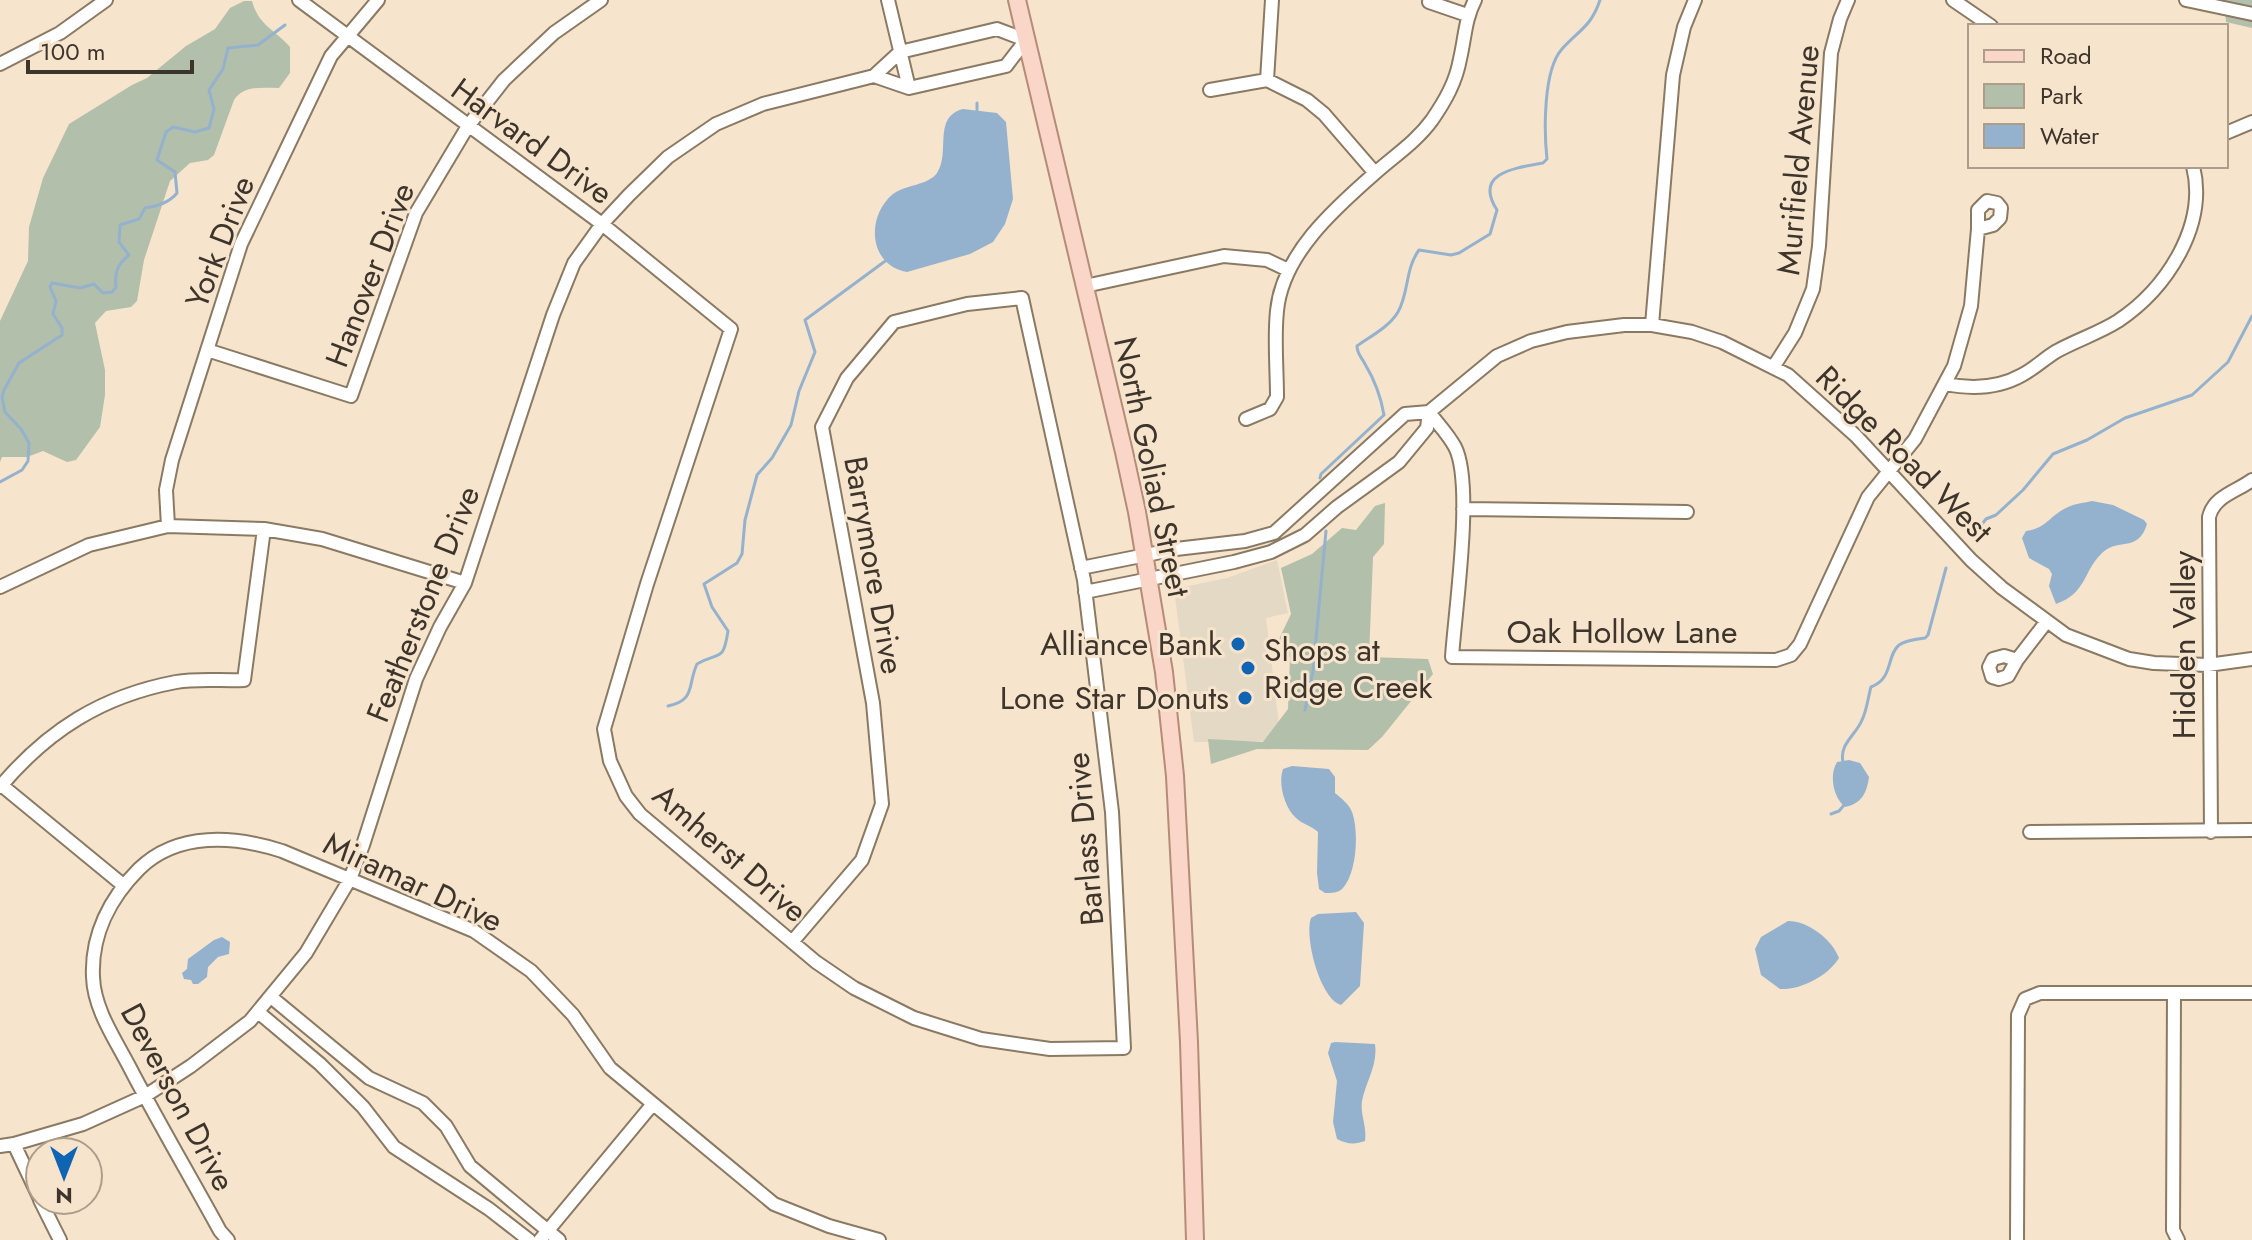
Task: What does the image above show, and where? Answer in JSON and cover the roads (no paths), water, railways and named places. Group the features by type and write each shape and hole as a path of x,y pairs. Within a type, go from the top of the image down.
{"main road":[{"name":"North Goliad Street","path":"1017,0 1131,482 1164,672 1175,776 1189,1042 1195,1240"}],"street":[{"path":"0,64 60,33 106,0"},
{"name":"Harvard Drive","path":"299,0 602,224 731,329"},
{"name":"York Drive","path":"168,526 166,490 172,460 241,244 331,56 378,0"},
{"name":"Hanover Drive","path":"207,350 351,396 416,213 468,126 514,71 554,33 601,0"},
{"path":"888,0 909,88"},
{"path":"1267,80 1272,0"},
{"path":"1246,419 1270,409 1277,397 1277,310 1288,270 1314,233 1430,122 1451,89 1460,61 1467,15 1475,0"},
{"path":"1652,325 1673,75 1684,27 1695,0"},
{"name":"Murifield Avenue","path":"1774,366 1795,333 1813,289 1819,246 1831,53 1848,0"},
{"path":"1953,0 1988,24"},
{"path":"2186,0 2252,14"},
{"path":"1429,2 1467,15"},
{"name":"Featherstone Drive","path":"0,1146 83,1124 145,1096 191,1066 258,1012 306,953 350,879 416,679 465,583 553,315 574,263 602,224 668,157 716,124 763,104 874,76 900,52 997,29 1026,40"},
{"path":"874,76 909,88 1006,66 1026,40"},
{"path":"1210,90 1267,80 1307,100 1324,114 1375,173"},
{"path":"2228,132 2252,122"},
{"path":"1945,384 1967,388 2008,382 2056,351 2120,320 2148,297 2175,263 2189,232 2196,193 2193,168"},
{"path":"1889,472 1915,439 1954,366 1971,306 1978,229"},
{"path":"1085,286 1224,256 1267,260 1288,270"},
{"name":"Barlass Drive","path":"1022,298 1085,592 1112,812 1124,1048"},
{"name":"Barrymore Drive","path":"792,942 862,860 882,804 873,703 822,427 847,378 894,322 967,304 1022,298"},
{"name":"Ridge Road West","path":"1081,568 1176,549 1245,541 1274,533 1293,519 1405,414 1429,412 1497,356 1531,341 1567,332 1652,325 1692,332 1722,342 1774,366 1819,400 1971,560 2002,588 2066,635 2129,659 2177,665 2208,665 2252,659"},
{"name":"Amherst Drive","path":"731,329 647,584 604,729 610,761 626,796 640,814 816,962 854,988 914,1018 981,1039 1050,1049 1124,1048"},
{"path":"1429,412 1455,447 1462,472 1463,509 1687,512"},
{"name":"Ridge Road West","path":"1085,592 1250,558 1271,552 1305,535 1337,507 1399,462 1427,428 1429,412"},
{"name":"Oak Hollow Lane","path":"1463,509 1452,657 1776,660 1791,655 1800,644 1868,497 1889,472"},
{"name":"Hidden Valley","path":"2211,832 2208,665 2211,508 2219,499 2252,480"},
{"path":"0,587 89,545 168,526 264,529 322,539 465,583"},
{"path":"123,885 0,786 28,757 69,723 120,696 179,682 244,680 264,529"},
{"path":"1245,541 1250,558"},
{"path":"2017,660 2047,621"},
{"path":"2030,832 2252,830"},
{"name":"Miramar Drive","path":"123,885 147,861 186,842 225,838 261,844 474,931 531,971 573,1015 610,1068 774,1204 829,1226 879,1240"},
{"name":"Deverson Drive","path":"123,885 106,913 96,940 93,979 102,1015 220,1231 228,1240"},
{"path":"2017,1240 2018,1015 2025,999 2040,993 2252,993"},
{"path":"2174,994 2173,1230 2178,1240"},
{"path":"271,997 369,1078 423,1103 446,1126 470,1166 544,1235 559,1240"},
{"path":"258,1012 320,1064 363,1107 394,1147 489,1209 529,1240"},
{"path":"544,1235 652,1105"},
{"path":"14,1144 24,1166"},
{"path":"48,1216 60,1240"}],"water":[{"path":"963,109 997,113 1006,122 1013,199 1005,224 993,242 970,254 907,272 894,268 878,250 875,227 878,214 893,194 928,180 937,173 943,156 945,127 954,113"},
{"path":"2092,501 2113,505 2147,524 2139,539 2102,553 2074,594 2056,604 2049,586 2052,574 2029,558 2022,538 2026,531 2043,525 2060,511"},
{"path":"1849,760 1860,763 1869,777 1862,797 1845,807 1835,792 1833,773 1837,762"},
{"path":"1292,766 1329,769 1335,777 1335,793 1352,812 1356,840 1354,862 1348,881 1337,892 1325,893 1319,889 1318,832 1296,818 1285,801 1283,769"},
{"path":"1356,912 1364,923 1360,986 1341,1005 1326,992 1320,980 1309,927 1311,918 1318,914"},
{"path":"1788,921 1818,932 1831,944 1839,958 1828,971 1813,981 1780,989 1761,975 1755,949 1761,937"},
{"path":"222,937 230,942 229,954 218,957 208,967 207,977 198,984 184,979 182,973 187,969 188,959"},
{"path":"1331,1043 1375,1044 1373,1066 1362,1101 1365,1141 1351,1143 1337,1139 1333,1122 1337,1081 1328,1053"}],"waterway":[{"path":"1320,478 1384,415 1377,388 1357,346 1385,327 1398,312 1411,265 1419,250 1451,255 1490,234 1497,210 1491,198 1490,188 1494,180 1510,170 1543,163 1547,159 1545,117 1551,71 1562,49 1589,22 1600,0"},
{"path":"0,482 22,470 28,461 29,443 5,412 4,390 19,363 62,335 62,328 53,314 56,301 50,287 52,283 80,288 94,284 103,293 112,292 116,287 118,269 129,255 119,242 120,225 139,219 145,208 162,204 177,193 175,172 157,160 166,132 173,127 195,132 209,128 214,109 209,90 223,69 228,48 258,45 285,25"},
{"path":"977,103 977,113"},
{"path":"668,706 687,696 697,664 719,655 724,648 728,631 712,607 704,584 737,563 742,554 745,520 757,475 772,458 791,425 799,391 815,352 805,320 888,259"},
{"path":"1976,532 1986,519 1996,515 2023,490 2053,454 2087,440 2125,418 2192,395 2228,362 2252,316"},
{"path":"1305,710 1313,671 1326,531"},
{"path":"1843,762 1843,750 1864,716 1871,687 1887,673 1895,650 1902,643 1928,635 1946,568"},
{"path":"1831,814 1844,805"}],"place":[{"name":"Alliance Bank","path":"1238,644"},
{"name":"Shops at Ridge Creek","path":"1248,668"},
{"name":"Lone Star Donuts","path":"1245,698"}]}
